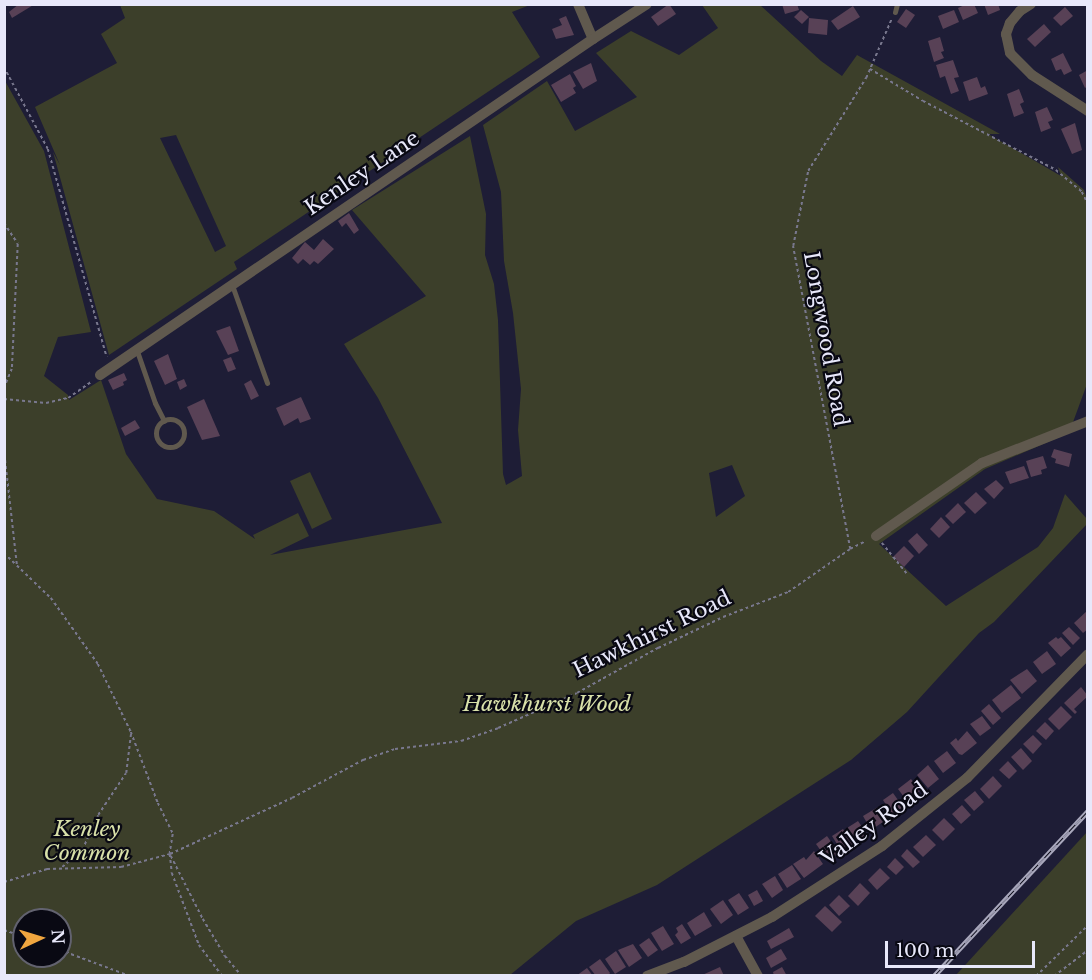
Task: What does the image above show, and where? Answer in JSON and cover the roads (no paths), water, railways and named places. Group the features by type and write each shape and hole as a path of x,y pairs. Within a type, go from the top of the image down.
{"street":[{"path":"578,4 593,39"},
{"name":"Kenley Lane","path":"100,375 647,4"},
{"path":"1031,4 1020,11 1010,23 1006,34 1010,53 1032,75 1088,111"},
{"path":"876,536 982,463 1088,421"},
{"name":"Valley Road","path":"647,975 684,962 736,936 813,892 925,813 967,778 1088,654"},
{"path":"736,936 758,975"}],"lane":[{"path":"895,12 897,4"},
{"path":"232,285 267,383"},
{"path":"137,349 155,404 164,420"},
{"path":"164,420 177,421 182,427 184,435 176,446 166,447 159,441 157,427 164,420"}],"railway":[{"path":"934,976 1088,811"}],"park label":[{"name":"Hawkhurst Wood","path":"547,704"},
{"name":"Kenley Common","path":"87,841"}]}
